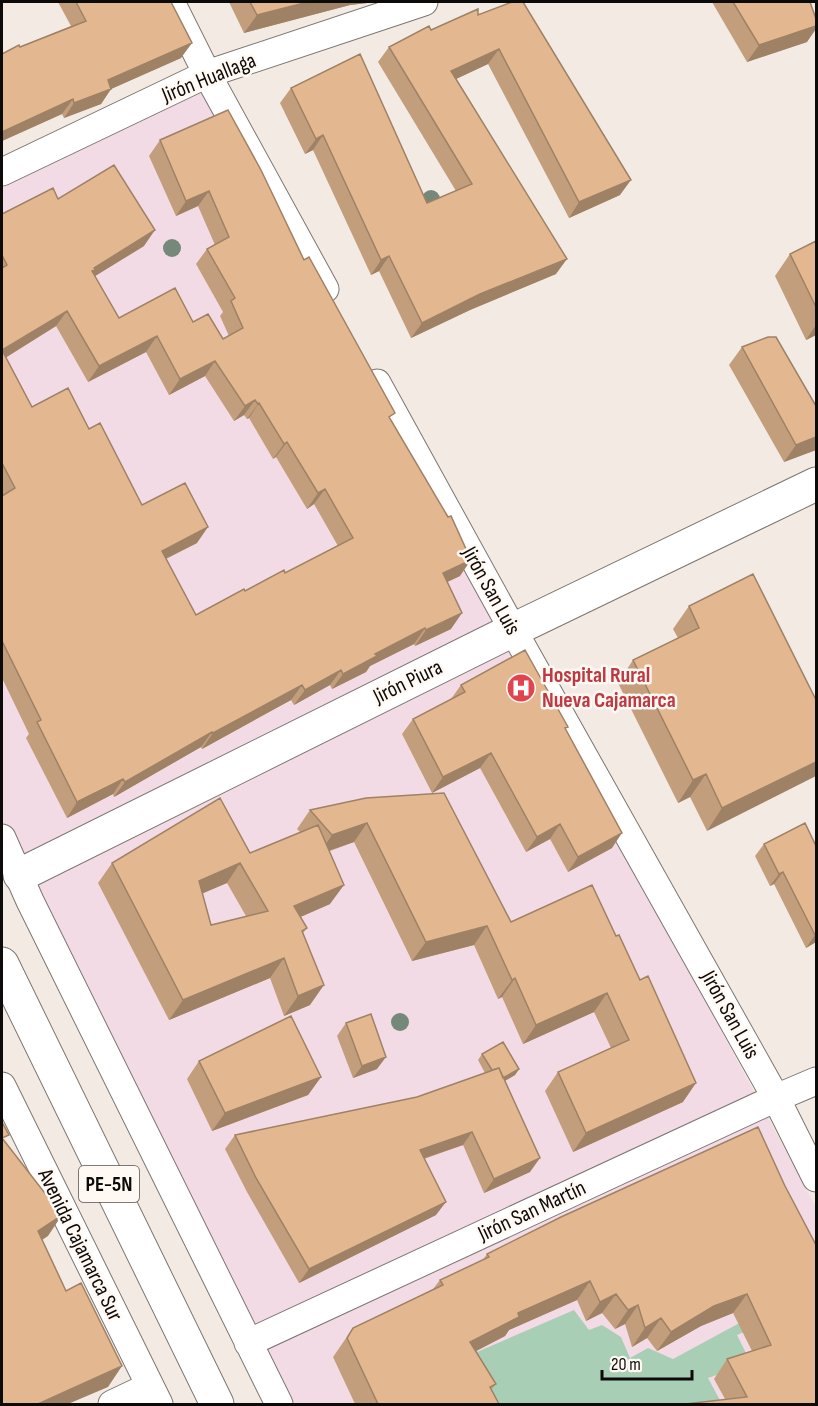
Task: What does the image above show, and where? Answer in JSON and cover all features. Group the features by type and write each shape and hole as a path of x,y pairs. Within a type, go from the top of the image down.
{"main road":[{"name":"Jirón Piura","path":"11,880 513,630 816,484"},
{"name":"PE-5N","path":"2,964 217,1404"}],"street":[{"path":"171,2 207,74 340,316"},
{"name":"Jirón Huallaga","path":"2,172 207,74 424,2"},
{"name":"Jirón San Luis","path":"363,358 776,1098 816,1178"},
{"path":"2,838 11,880 30,900 279,1404"},
{"name":"Jirón San Martín","path":"248,1344 816,1081"},
{"name":"Avenida Cajamarca Sur","path":"2,1086 155,1395"},
{"path":"112,1404 155,1395"}],"shaded area":[{"path":"207,74 816,1207 816,1404 285,1404 2,837 2,172"}],"green space":[{"path":"574,1310 589,1330 602,1325 621,1337 630,1358 648,1348 673,1359 756,1314 754,1328 737,1335 751,1363 708,1378 722,1404 489,1404 463,1358"}],"building":[{"path":"76,2 171,2 192,43 108,80 111,89 74,103 73,99 2,132 2,54 19,45 20,47 86,21"},
{"path":"250,2 308,2 257,15"},
{"path":"512,2 523,2 631,180 579,202 499,49 451,71 567,259 480,294 422,323 389,256 381,260 323,135 316,139 291,88 360,54 427,203 472,184 389,47 429,26 431,30 478,9 478,15"},
{"path":"733,2 810,2 816,26 759,45"},
{"path":"228,110 261,170 304,260 309,257 395,413 389,417 448,517 451,516 471,560 443,573 462,613 426,630 425,628 343,674 341,670 305,690 302,685 212,732 125,782 123,779 77,802 37,722 41,720 2,641 2,496 15,488 2,463 2,350 2,268 7,265 2,255 2,214 53,188 58,199 114,165 155,230 92,271 119,318 175,288 193,322 208,314 223,339 243,328 231,301 235,298 207,249 229,237 209,191 186,201 160,140","holes":["67,311 99,366 157,336 180,379 215,361 245,406 255,400 259,403 284,444 287,442 318,493 325,489 353,538 285,573 284,570 245,591 244,589 196,615 162,551 208,527 185,483 142,505 100,423 89,429 68,388 32,407 2,350"]},
{"path":"816,241 816,307 790,254"},
{"path":"768,337 776,337 816,406 816,437 796,445 742,347"},
{"path":"753,574 816,700 816,762 722,808 706,774 693,780 633,660 699,628 689,606"},
{"path":"525,650 568,727 565,728 622,833 578,857 560,824 537,837 491,753 443,777 413,719 465,692 461,685"},
{"path":"444,793 511,922 592,885 640,980 648,976 696,1083 586,1133 558,1072 629,1040 607,993 536,1025 515,978 512,980 487,926 426,942 367,823 332,835 310,810 366,798"},
{"path":"220,798 250,853 318,825 344,885 294,906 307,928 302,931 324,985 298,996 284,958 183,1000 112,863","holes":["240,863 268,911 211,925 199,881"]},
{"path":"805,823 816,846 815,935 783,872 779,874 764,844"},
{"path":"371,1014 386,1057 362,1066 346,1023"},
{"path":"291,1016 321,1077 225,1113 199,1061"},
{"path":"503,1042 519,1069 503,1078 499,1068 492,1070 482,1054"},
{"path":"499,1068 540,1158 494,1179 472,1132 420,1150 446,1202 309,1269 256,1178 235,1135 417,1097"},
{"path":"2,1122 9,1135 2,1138"},
{"path":"758,1127 816,1245 816,1404 685,1404 747,1397 727,1359 771,1345 747,1294 714,1306 671,1332 661,1318 645,1328 638,1305 628,1310 616,1294 600,1302 590,1281 518,1313 519,1317 470,1342 496,1384 490,1387 499,1404 378,1404 347,1338 353,1328 443,1285 440,1280 489,1257 487,1254 561,1217"},
{"path":"2,1138 62,1215 38,1231 66,1291 81,1283 122,1366 38,1404 2,1404"}],"place":[{"name":"Hospital Rural Nueva Cajamarca","path":"521,688"}]}
